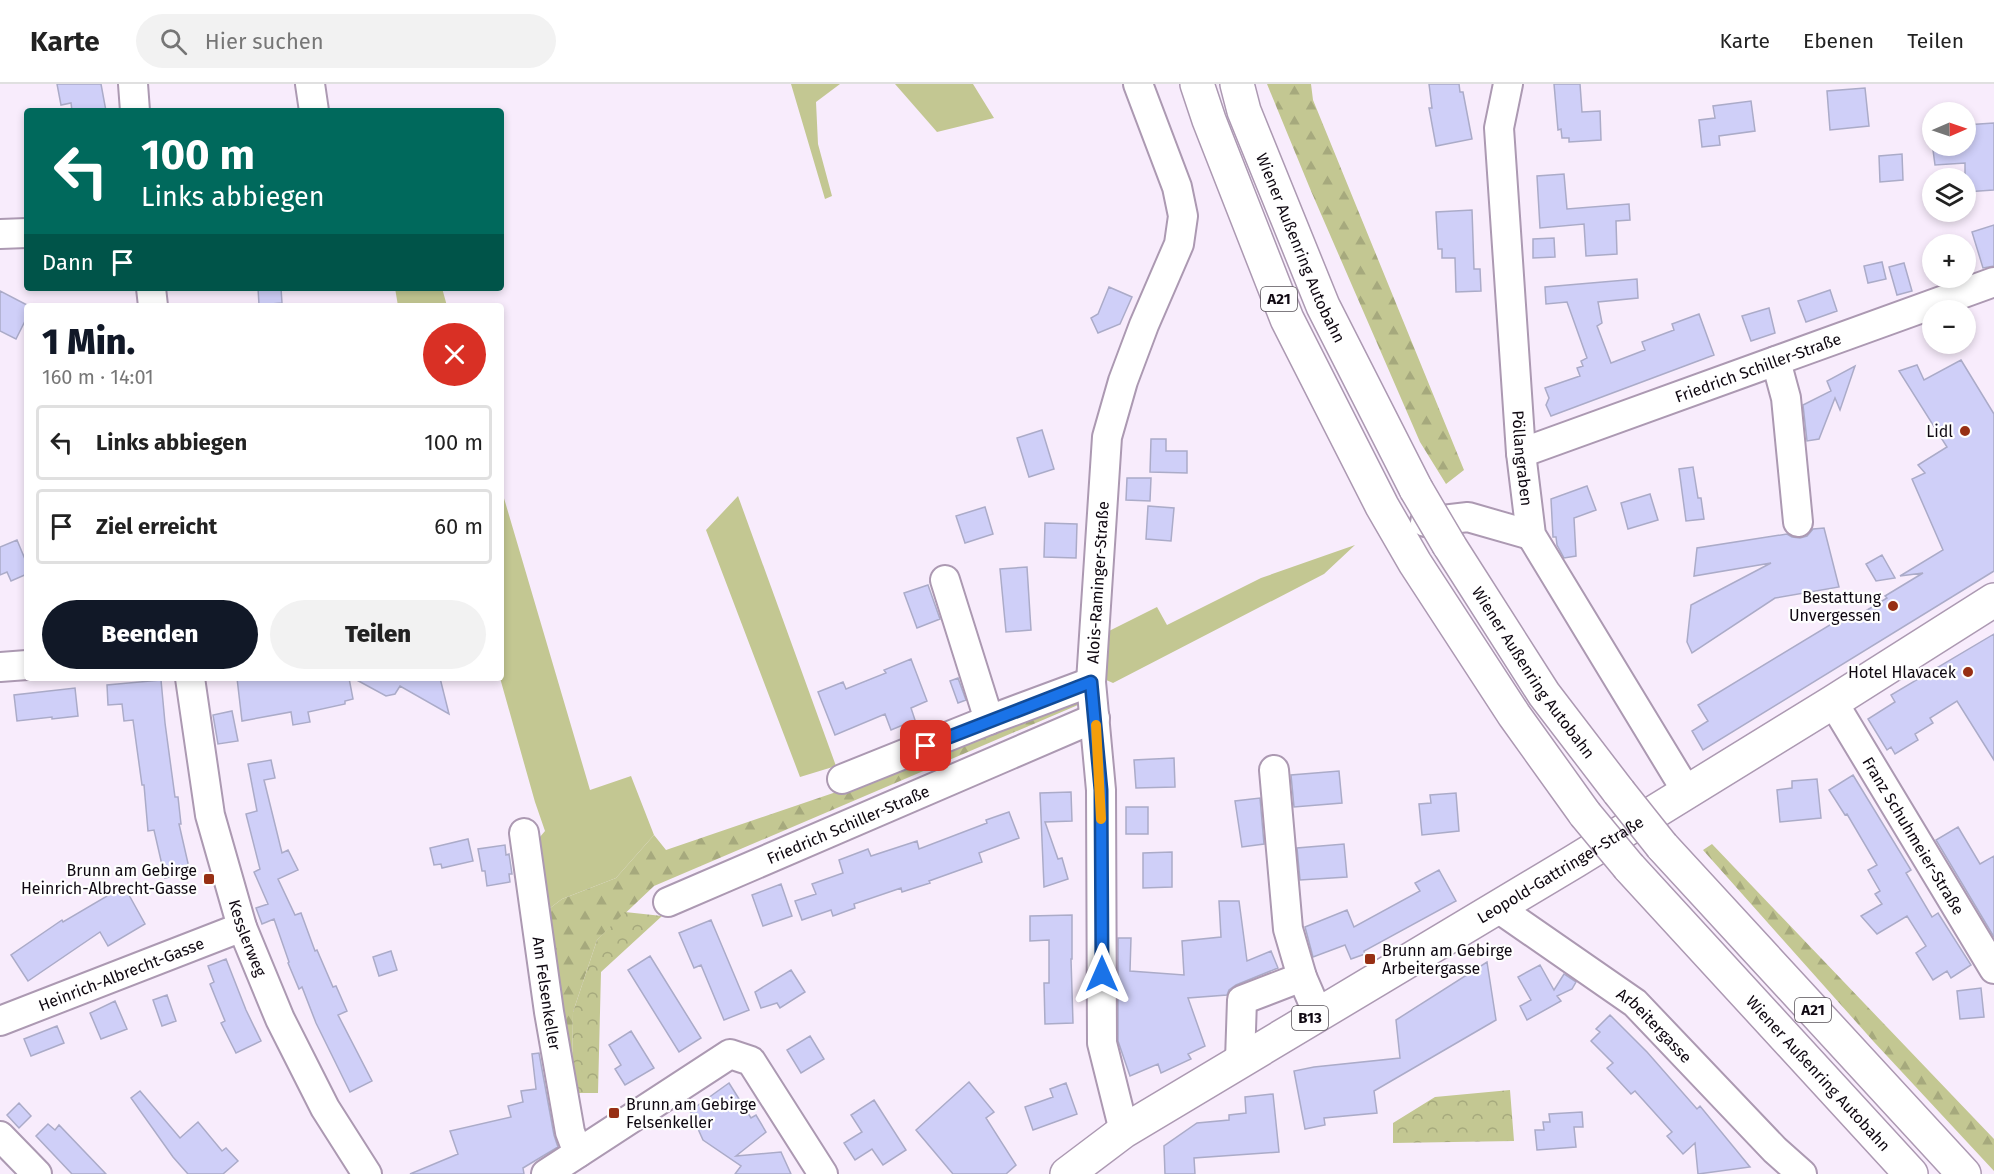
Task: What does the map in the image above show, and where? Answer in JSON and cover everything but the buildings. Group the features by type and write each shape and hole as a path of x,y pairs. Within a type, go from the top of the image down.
{"main road":[{"name":"Wiener Außenring Autobahn","path":"1197,84 1287,319 1382,506 1415,563 1514,715 1585,814 1629,867 1911,1174"},
{"name":"Wiener Außenring Autobahn","path":"1237,84 1245,111 1323,306 1416,489 1544,694 1662,846 1964,1174"},
{"name":"Leopold-Gattringer-Straße","path":"1066,1174 1124,1131 1498,908 1994,600"}],"street":[{"path":"133,84 135,108"},
{"path":"310,84 314,108"},
{"name":"Alois-Raminger-Straße","path":"1124,1131 1102,1043 1101,790 1091,682 1107,437 1123,381 1179,244 1184,216 1177,187 1138,84"},
{"name":"Pöllangraben","path":"1508,84 1499,128 1521,453 1531,535 1687,792"},
{"path":"0,234 24,233"},
{"name":"Friedrich Schiller-Straße","path":"1521,453 1994,282"},
{"path":"1776,361 1786,398 1798,522"},
{"path":"1425,522 1468,517 1531,535"},
{"path":"945,580 989,720"},
{"path":"0,667 24,665"},
{"name":"Kesslerweg","path":"190,681 210,815 242,927 280,1019 325,1108 367,1174"},
{"path":"842,779 1091,682"},
{"name":"Franz Schuhmeier-Straße","path":"1833,702 1994,969"},
{"name":"Friedrich Schiller-Straße","path":"668,902 1095,718"},
{"path":"1274,770 1287,929 1302,977 1318,1014"},
{"name":"Am Felsenkeller","path":"524,833 551,1023 570,1132 578,1153"},
{"name":"Arbeitergasse","path":"1498,908 1635,1003 1776,1162 1802,1174"},
{"name":"Heinrich-Albrecht-Gasse","path":"0,1021 242,927"},
{"path":"1240,1060 1242,1000 1302,977"},
{"path":"546,1174 730,1054 751,1061 823,1174"},
{"path":"0,1136 37,1174"}],"green space":[{"path":"791,84 840,84 816,102 818,144 832,196 825,199"},
{"path":"895,84 973,84 994,118 937,132"},
{"path":"1267,84 1311,84 1313,100 1464,470 1446,484 1420,442"},
{"path":"396,291 443,291 446,303 398,303"},
{"path":"738,496 836,766 800,777 706,530"},
{"path":"504,498 590,790 631,776 654,835 616,878 562,899 541,915 534,844 545,831 501,681 504,681"},
{"path":"1355,545 1324,574 1113,683 1104,679 1101,635 1157,607 1167,625 1261,578"},
{"path":"1075,696 1078,705 654,886 597,940 573,1012 572,1093 541,915 562,899 616,878 654,835 666,850 845,789"},
{"path":"1712,844 1994,1139 1994,1171 1874,1042 1703,850"},
{"path":"625,912 662,916 601,972 598,1093 572,1093 573,1012 597,940"},
{"path":"1510,1090 1514,1141 1393,1143 1393,1123 1435,1097"}],"slow traffic":[{"path":"1096,725 1101,819"}],"place":[{"name":"Lidl","path":"1965,431"},
{"name":"Bestattung Unvergessen","path":"1893,606"},
{"name":"Hotel Hlavacek","path":"1968,672"},
{"name":"Brunn am Gebirge Heinrich-Albrecht-Gasse","path":"209,879"},
{"name":"Brunn am Gebirge Arbeitergasse","path":"1370,959"},
{"name":"Brunn am Gebirge Felsenkeller","path":"614,1113"}],"route":[{"path":"926,746 1091,682 1101,790 1102,974"}]}
